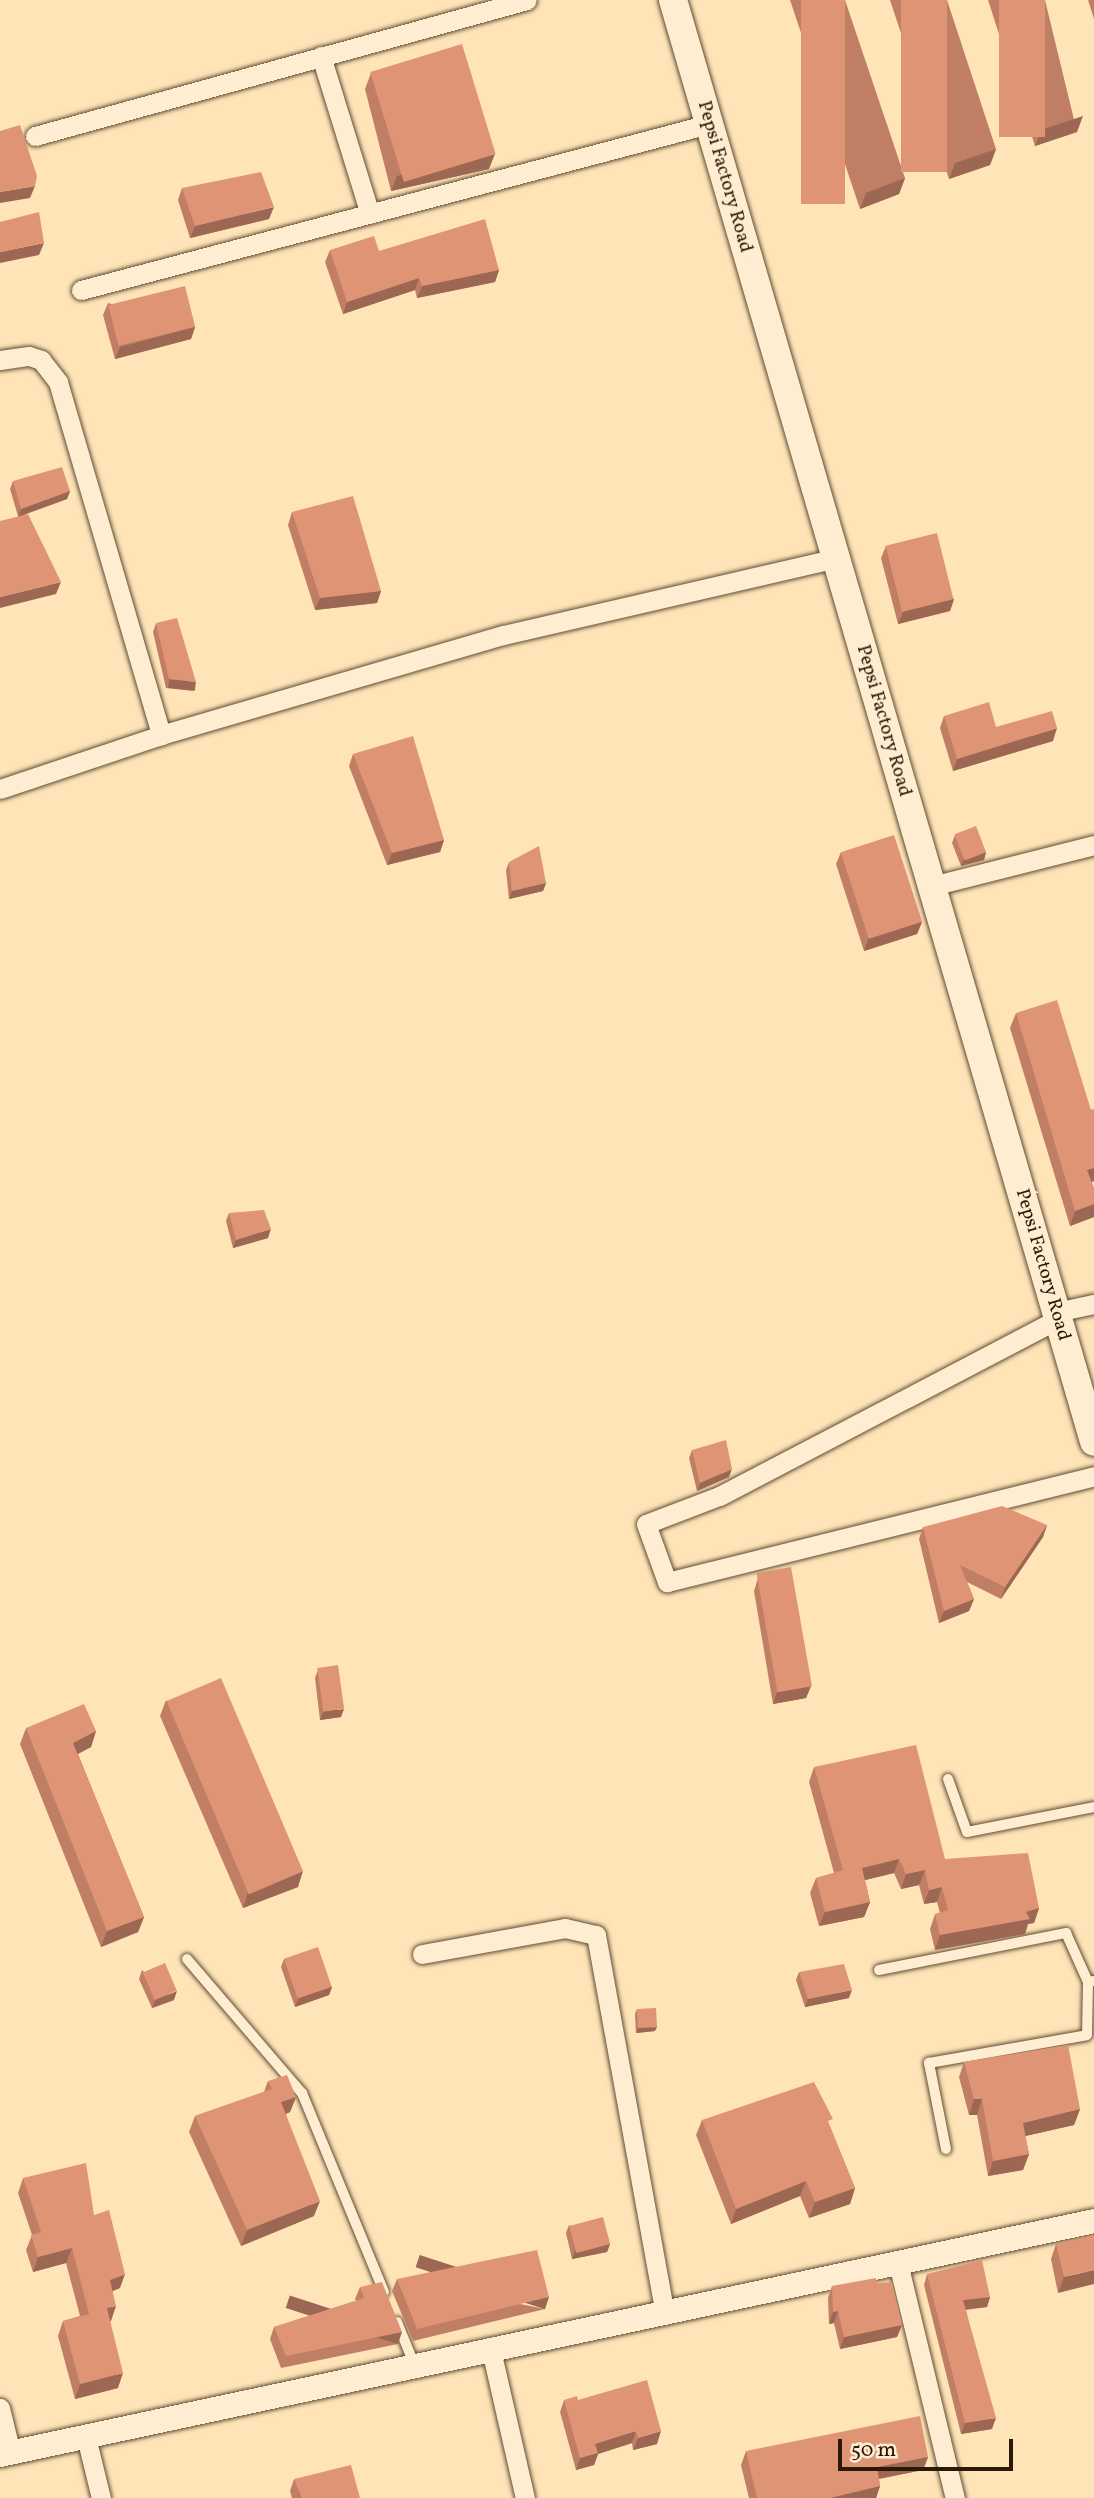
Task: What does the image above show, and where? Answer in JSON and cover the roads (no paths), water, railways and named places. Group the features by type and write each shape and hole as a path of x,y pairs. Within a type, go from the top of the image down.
{"main road":[{"name":"Pepsi Factory Road","path":"673,0 1094,1441"}],"street":[{"path":"35,136 527,0"},
{"path":"321,56 370,214"},
{"path":"81,290 709,124"},
{"path":"0,360 29,356 41,360 58,382 161,735"},
{"path":"0,789 161,735 503,635 836,558"},
{"path":"932,886 1094,845"},
{"path":"1094,1304 1057,1316 719,1496 646,1524 667,1582 1094,1476"},
{"path":"422,1954 565,1928 596,1935 665,2313"},
{"path":"0,2408 6,2454 1094,2221"},
{"path":"898,2263 955,2498"},
{"path":"491,2350 525,2498"},
{"path":"86,2437 101,2498"}],"lane":[{"path":"948,1779 967,1832 1094,1807"},
{"path":"879,1970 1066,1933 1091,1982 1087,2035 929,2063 946,2149"},
{"path":"187,1959 302,2093 415,2367"}]}
